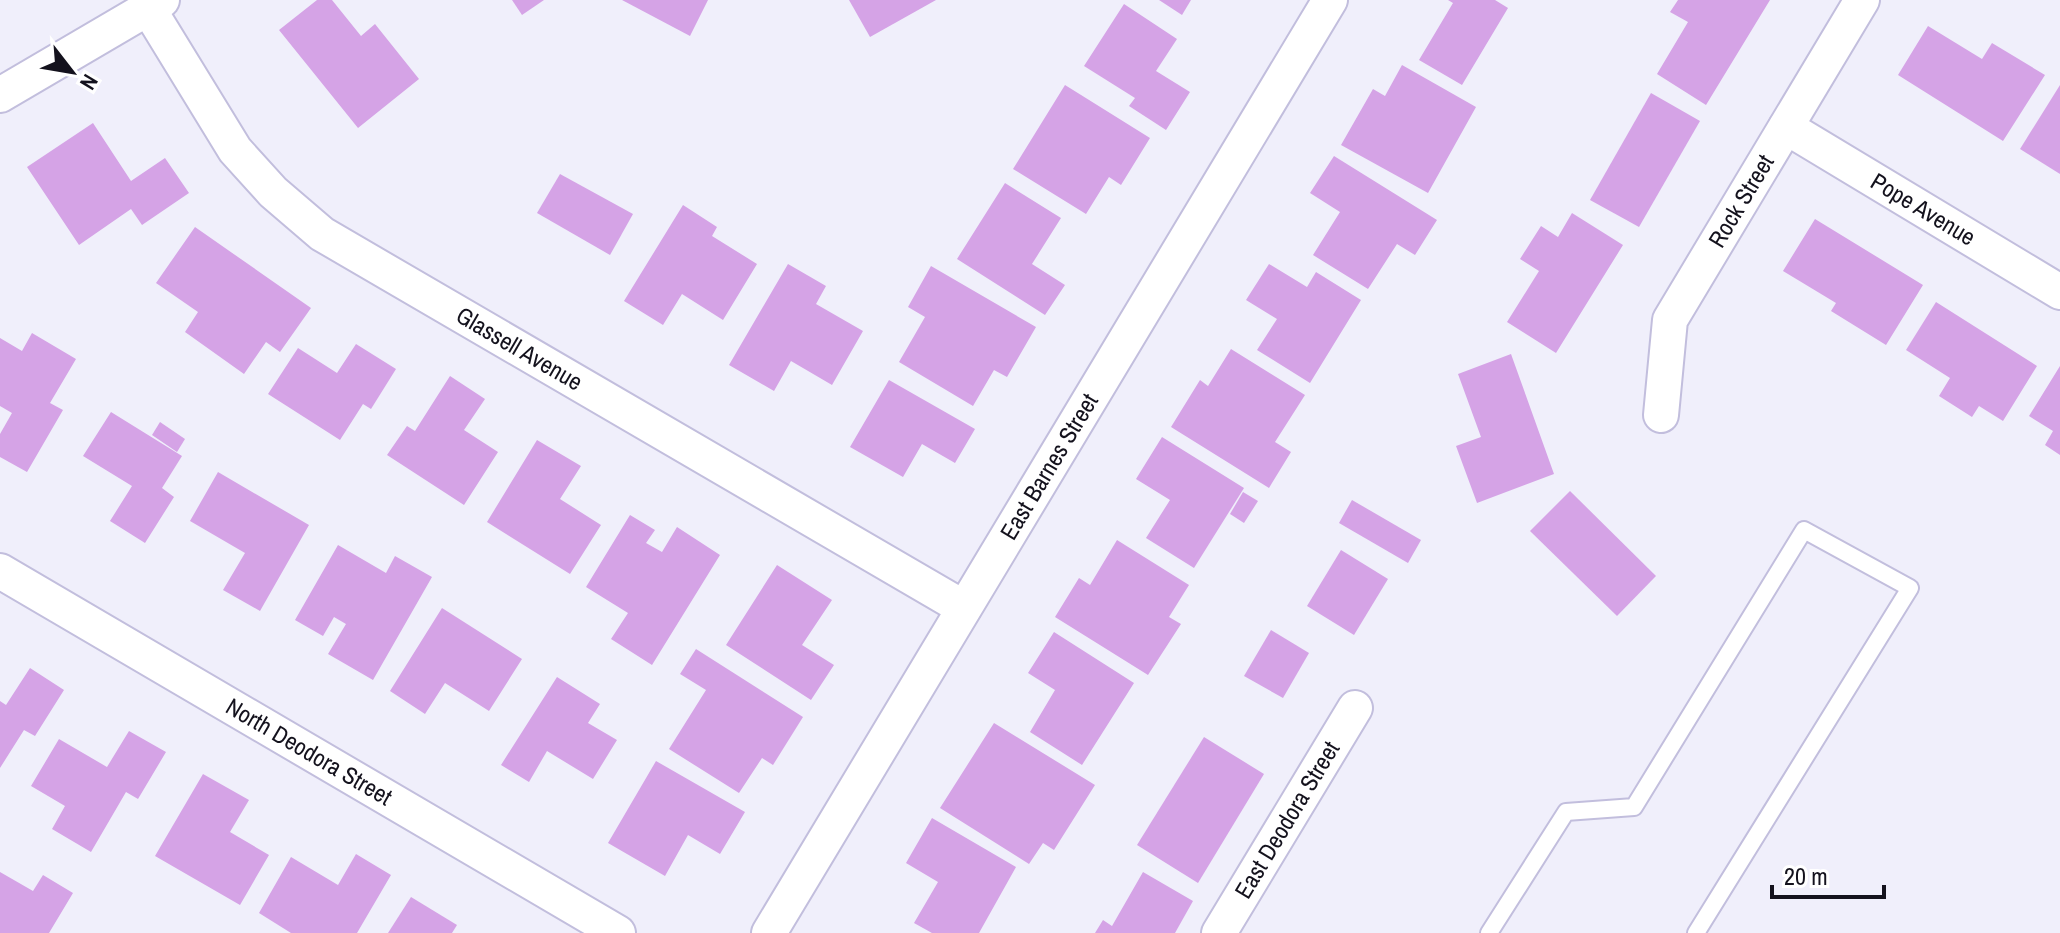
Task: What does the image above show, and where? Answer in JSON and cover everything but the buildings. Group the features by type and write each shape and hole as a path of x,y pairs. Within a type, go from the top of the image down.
{"street":[{"name":"East Barnes Street","path":"769,933 1330,0"},
{"name":"Rock Street","path":"1661,415 1670,320 1862,0"},
{"name":"Glassell Avenue","path":"155,4 235,150 273,192 322,234 964,608"},
{"path":"0,95 155,4"},
{"name":"Pope Avenue","path":"1786,127 2060,292"},
{"name":"North Deodora Street","path":"0,571 618,933"},
{"name":"East Deodora Street","path":"1219,933 1355,708"}],"lane":[{"path":"1489,933 1566,812 1634,807 1804,530 1910,588 1696,933"}]}
